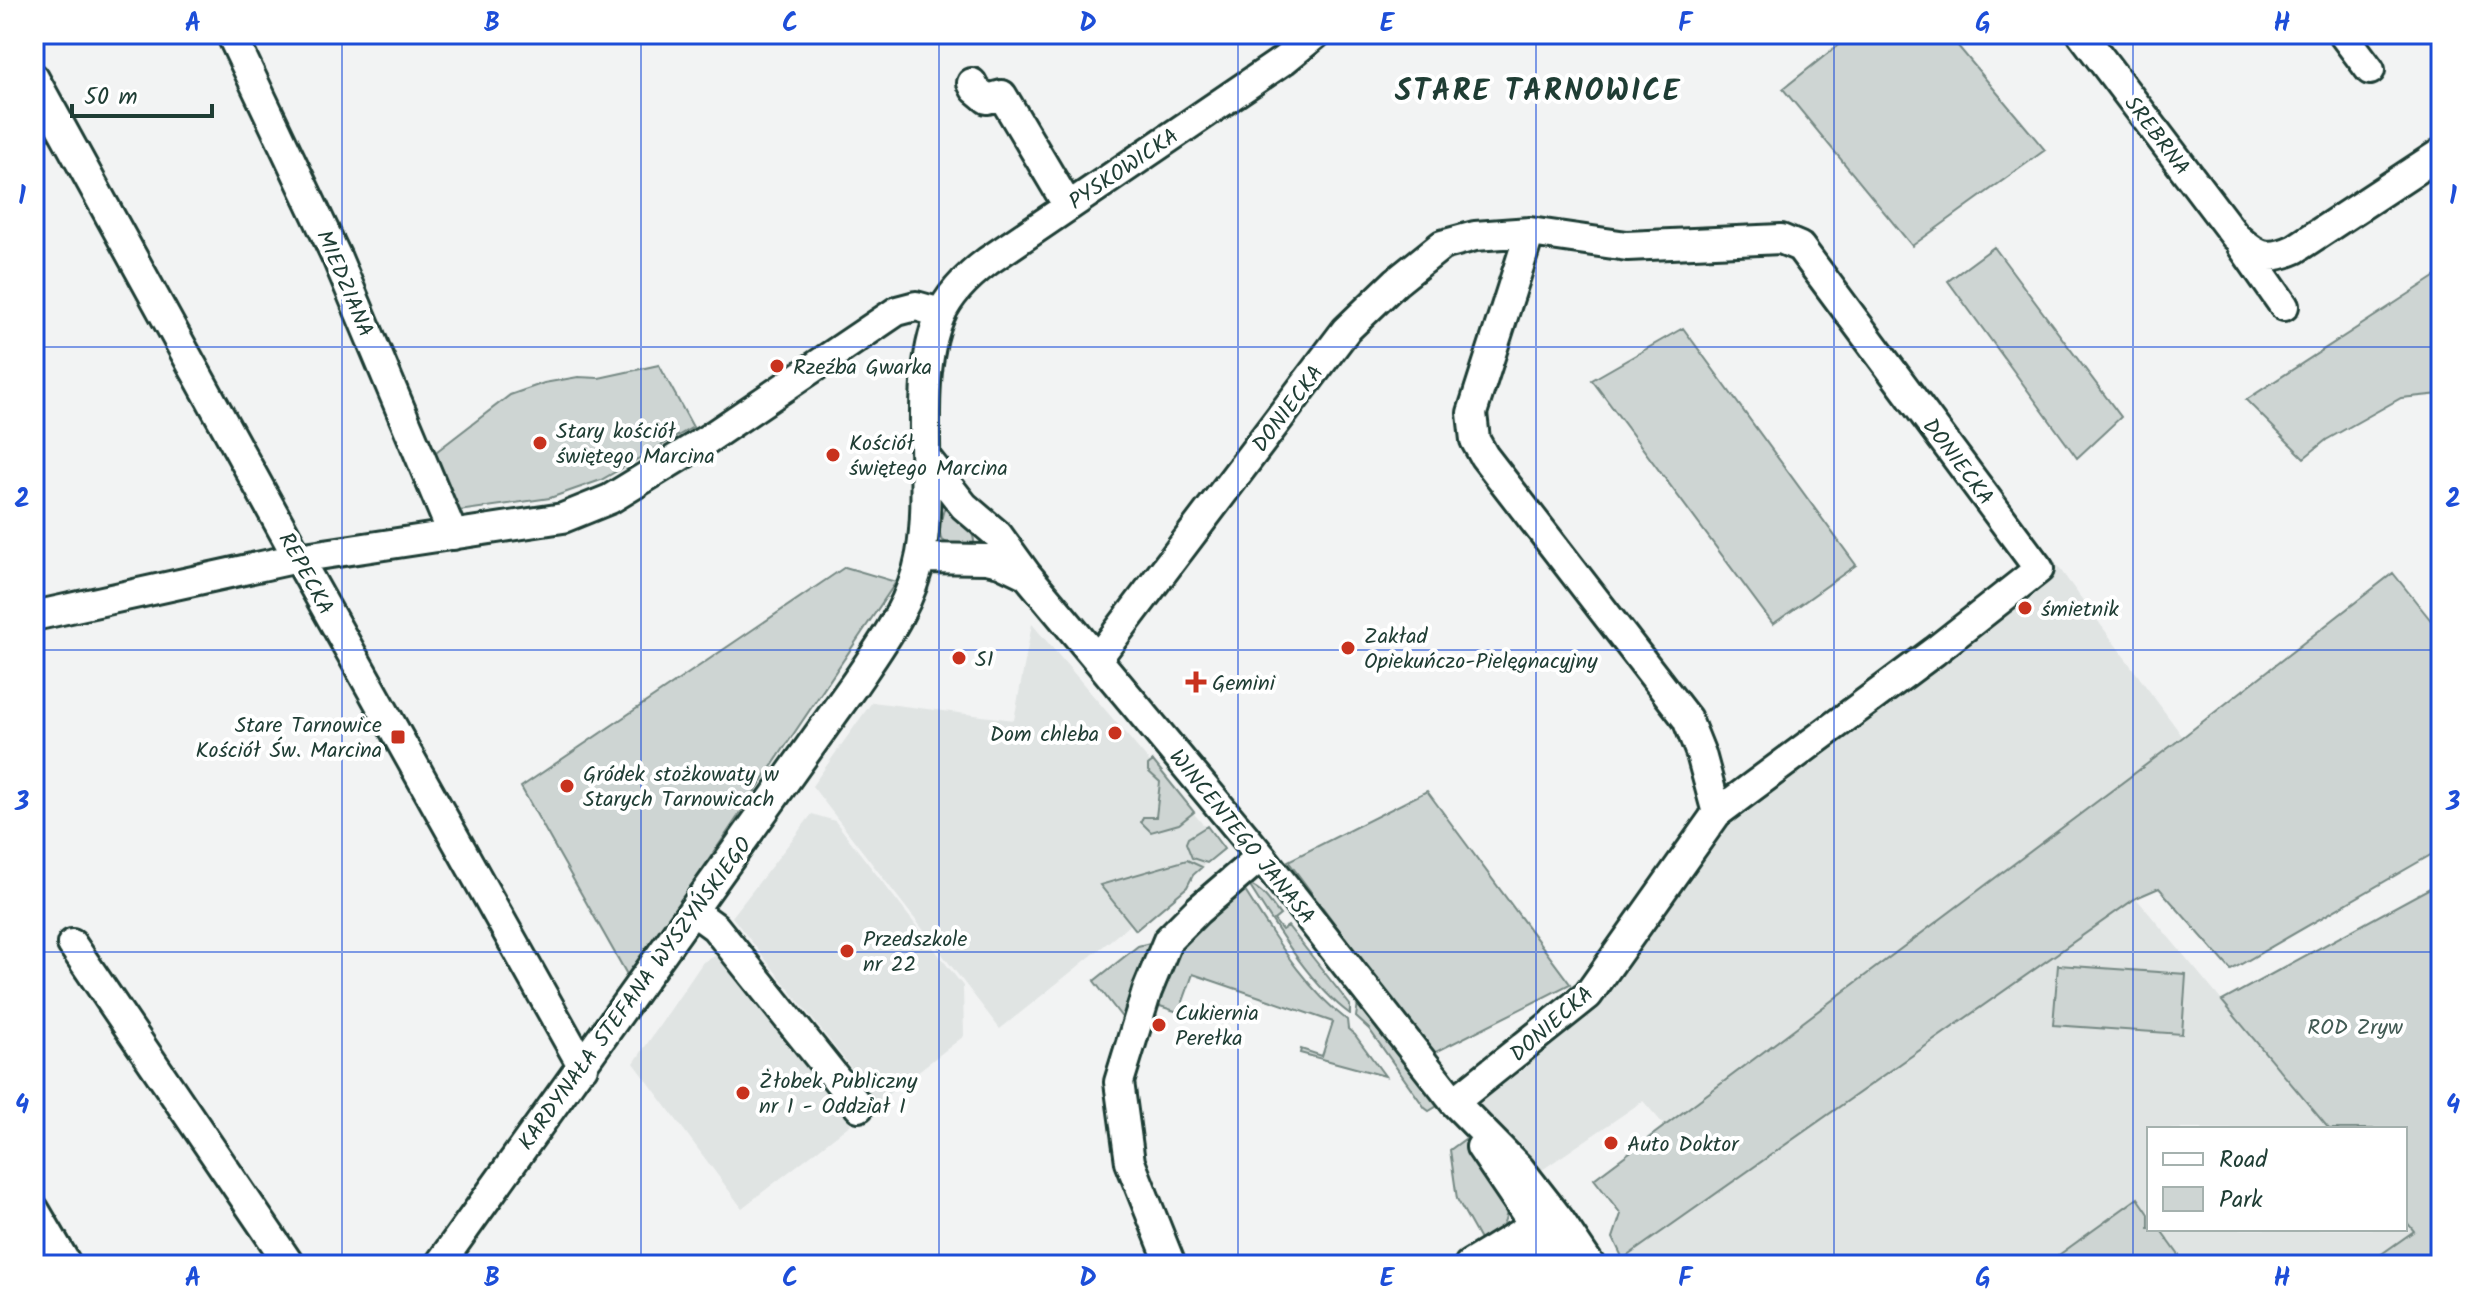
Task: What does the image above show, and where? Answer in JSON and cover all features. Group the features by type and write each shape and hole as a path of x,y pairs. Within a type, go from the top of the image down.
{"street":[{"name":"MIEDZIANA","path":"231,34 337,258 453,535"},
{"name":"PYSKOWICKA","path":"941,313 956,290 974,271 1284,60 1316,34"},
{"name":"SREBRNA","path":"2082,34 2284,306"},
{"path":"2343,34 2370,70"},
{"name":"REPECKA","path":"34,78 583,1067"},
{"path":"972,83 987,99 1002,95 1068,206"},
{"name":"SREBRNA","path":"2235,236 2258,254 2280,256 2441,153"},
{"path":"1530,232 1472,413 1475,440 1484,456 1687,719 1701,754 1717,813"},
{"name":"DONIECKA","path":"1097,659 1346,330 1396,282 1442,245 1475,236 1530,232 1627,246 1781,239 1800,247 2039,569 1935,651 1717,813 1588,995 1454,1102"},
{"path":"34,616 298,558 563,518 610,499 708,439 897,311 916,306 941,313"},
{"name":"KARDYNAŁA STEFANA WYSZYŃSKIEGO","path":"439,1265 884,643 901,614 921,558 927,507 930,356 941,313"},
{"name":"WINCENTEGO JANASA","path":"927,459 964,506 998,535 1027,575 1261,856 1454,1102 1512,1194 1590,1265"},
{"path":"927,507 940,501 964,506"},
{"name":"WINCENTEGO JANASA","path":"921,558 987,559 1027,575"},
{"path":"1171,1265 1130,1162 1119,1082 1147,991 1168,940 1261,856"},
{"path":"693,911 715,927 859,1107"},
{"path":"72,944 290,1265"},
{"name":"WINCENTEGO JANASA","path":"1454,1102 1520,1169 1565,1265"},
{"path":"1507,1256 1515,1210 1512,1194"},
{"path":"34,1209 67,1265"},
{"path":"1469,1265 1507,1256 1546,1228"}],"shaded area":[{"path":"2051,557 2183,737 1665,1126 1643,1101 1539,1172 1468,1091 1574,1008 1699,835 2017,589"},
{"path":"1032,624 1224,849 1000,1029 812,786 872,702 1014,720"},
{"name":"Przedszkole nr 22","path":"812,814 835,821 963,986 964,1036 878,1102 732,917"},
{"path":"2136,898 2327,1127 2147,1127 2147,1231 2407,1231 2407,1222 2414,1231 2366,1265 1627,1265 1623,1259"},
{"name":"Żłobek Publiczny nr 1 - Oddział I","path":"723,952 851,1124 742,1208 634,1063 703,962"}],"green space":[{"path":"1852,34 1948,34 2045,150 1912,246 1783,89"},
{"path":"1994,247 2121,417 2077,458 1948,281"},
{"path":"2441,273 2440,394 2401,398 2326,440 2304,458 2246,400"},
{"path":"1683,328 1856,565 1773,624 1592,380"},
{"path":"659,365 693,427 601,480 550,498 452,512 428,458 510,395 544,383 578,377 599,378"},
{"path":"944,509 965,522 974,545 957,546 941,539 939,528"},
{"path":"845,567 896,582 629,978 521,787"},
{"path":"2393,573 2441,633 2441,849 2231,970 2159,888 2136,898 1623,1259 1613,1238 1621,1214 1594,1179 2183,737"},
{"path":"1153,761 1194,812 1179,824 1151,832 1141,822 1143,817 1156,817 1160,782 1148,771 1148,765"},
{"path":"1427,791 1570,984 1432,1054 1288,861"},
{"path":"1207,826 1224,849 1207,863 1192,858 1186,843 1188,838"},
{"path":"1187,860 1202,867 1187,887 1136,930 1100,885"},
{"name":"ROD Zryw","path":"2441,882 2441,1265 2366,1265 2414,1231 2407,1222 2407,1127 2327,1127 2222,1001"},
{"path":"1249,885 1270,902 1280,915 1274,920 1282,930 1288,926 1350,1005 1350,1014 1308,972"},
{"path":"1243,888 1290,959 1316,992 1347,1020 1348,1029 1385,1076 1300,1053 1301,1049 1322,1056 1333,1022 1193,974 1181,1007 1203,1015 1202,1020 1157,1005 1183,942 1201,922"},
{"path":"1158,941 1127,1024 1094,981 1138,946"},
{"path":"2058,965 2186,974 2182,1034 2053,1025"},
{"path":"1358,1002 1439,1105 1429,1111 1425,1108 1369,1029 1356,1017"},
{"path":"1465,1139 1498,1187 1506,1208 1503,1225 1484,1247 1457,1199 1450,1150"},
{"path":"2138,1198 2147,1211 2147,1231 2161,1231 2186,1265 2045,1265"}],"place":[{"name":"Rzeźba Gwarka","path":"777,366"},
{"name":"Stary kościół świętego Marcina","path":"540,443"},
{"name":"Kościół świętego Marcina","path":"833,455"},
{"name":"śmietnik","path":"2025,608"},
{"name":"Zakład Opiekuńczo-Pielęgnacyjny","path":"1348,648"},
{"name":"S1","path":"959,658"},
{"name":"Gemini","path":"1196,682"},
{"name":"Dom chleba","path":"1115,733"},
{"name":"Stare Tarnowice Kościół Św. Marcina","path":"398,737"},
{"name":"Gródek stożkowaty w Starych Tarnowicach","path":"567,786"},
{"name":"Przedszkole nr 22","path":"847,951"},
{"name":"Cukiernia Perełka","path":"1159,1025"},
{"name":"Żłobek Publiczny nr 1 - Oddział I","path":"743,1093"},
{"name":"Auto Doktor","path":"1611,1143"}],"district":[{"name":"STARE TARNOWICE","path":"1538,90"}]}
